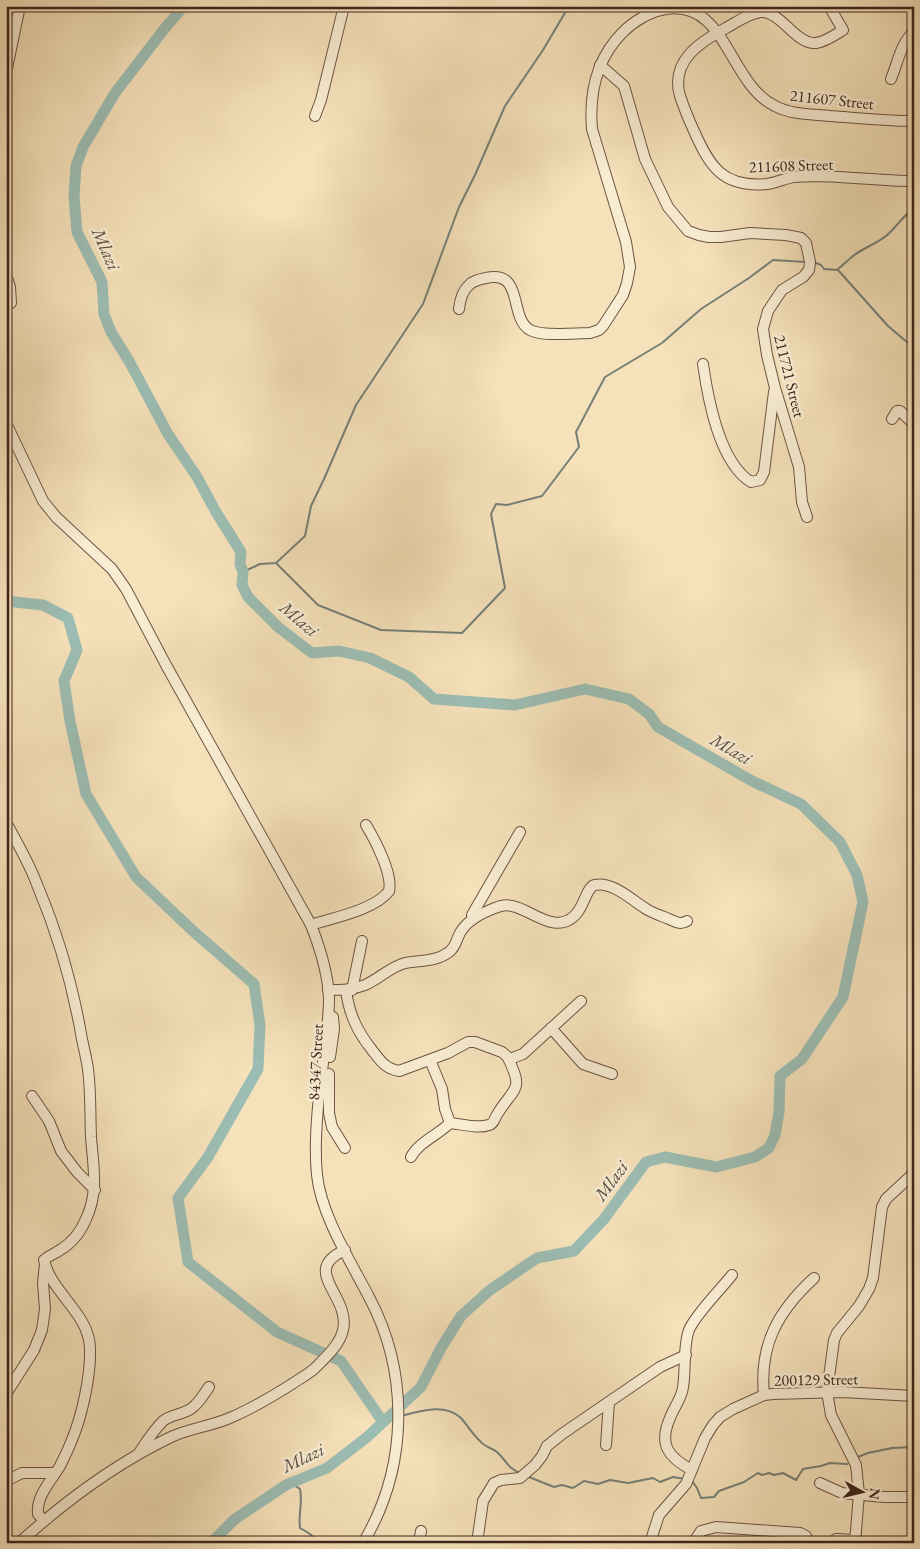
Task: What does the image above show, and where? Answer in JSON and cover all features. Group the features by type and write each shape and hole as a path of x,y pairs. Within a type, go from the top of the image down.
{"street":[{"path":"6,73 20,6"},
{"path":"315,116 321,100 344,6"},
{"name":"211608 Street","path":"829,6 843,30 821,42 809,42 772,15 760,12 752,14 717,32 693,48 686,56 678,82 683,105 702,148 712,165 722,175 734,181 769,184 794,177 814,176 914,182"},
{"name":"211607 Street","path":"458,309 464,289 472,282 492,277 506,279 511,287 521,319 527,328 534,332 590,333 599,330 623,295 630,267 626,242 592,129 593,92 604,55 624,31 658,10 676,8 688,10 699,14 711,23 739,71 756,94 777,108 791,112 864,119 914,121"},
{"path":"891,79 905,43 914,32"},
{"name":"211721 Street","path":"600,65 624,86 645,159 668,207 688,231 709,237 750,233 786,236 801,238 806,243 810,262 809,270 803,277 782,290 773,301 764,321 763,336 775,388 799,467 802,502 807,517"},
{"path":"6,275 10,287 11,302"},
{"path":"703,364 714,420 738,470 751,482 760,480 763,477 775,388"},
{"path":"892,419 897,411 900,411 914,424"},
{"path":"6,422 42,501 56,517 112,569 126,588 166,665 311,925 322,959 328,994 316,1162 321,1194 356,1274 380,1318 387,1338 396,1382 399,1416 396,1451 388,1488 376,1519 363,1543"},
{"path":"6,822 39,887 71,984 88,1069 92,1100 91,1136 95,1174 95,1190 87,1217 78,1233 69,1244 44,1260 45,1309 42,1330 34,1350 6,1394"},
{"path":"311,925 361,909 381,899 389,891 390,881 387,870 366,825"},
{"path":"473,920 472,915 520,832"},
{"path":"328,994 367,984 398,966 444,956 456,945 460,933 473,920 490,910 505,905 510,905 551,922 562,922 574,916 582,908 589,888 595,885 601,884 627,894 648,910 679,923 687,921"},
{"path":"362,941 346,990 349,1009 354,1024 362,1038 383,1064 399,1072 468,1042 502,1052 508,1058 515,1074 516,1086 492,1123 488,1126 450,1123"},
{"name":"84347 Street","path":"328,994 334,1029 328,1102 332,1127 345,1148"},
{"path":"508,1058 513,1059 522,1054 581,1001"},
{"path":"552,1028 583,1064 612,1074"},
{"path":"430,1060 442,1089 443,1101 450,1123"},
{"path":"32,1096 49,1121 60,1151 95,1190"},
{"path":"411,1157 416,1149 440,1133 450,1123"},
{"path":"836,1539 855,1542 859,1494 856,1465 830,1415 827,1392 834,1340 837,1333 859,1306 873,1278 882,1207 886,1199 914,1173"},
{"path":"19,1543 44,1521 139,1454 173,1436 232,1418 269,1398 312,1370 332,1349 342,1334 344,1316 341,1305 326,1276 325,1265 336,1254 345,1250"},
{"path":"44,1521 38,1514 38,1503 55,1473 78,1424 86,1385 90,1348 87,1331 50,1274 45,1263"},
{"path":"690,1476 670,1454 666,1439 669,1419 683,1390 689,1331 732,1276"},
{"path":"764,1395 763,1366 767,1345 773,1330 793,1299 814,1278"},
{"path":"477,1543 483,1501 494,1484 501,1480 520,1478 535,1465 547,1446 587,1415 660,1367 686,1355"},
{"path":"139,1454 148,1438 163,1422 170,1417 192,1409 208,1387"},
{"name":"200129 Street","path":"650,1543 659,1515 690,1476 705,1438 720,1417 733,1409 764,1395 827,1392 914,1396"},
{"path":"606,1445 609,1402"},
{"path":"6,1481 22,1473 55,1473"},
{"path":"820,1483 842,1493 884,1497 914,1497"},
{"path":"696,1543 701,1531 716,1527 800,1533 806,1536 809,1543"},
{"path":"419,1543 421,1530"}],"waterway":[{"name":"Mlazi","path":"184,6 115,93 83,147 76,166 74,196 77,232 102,282 104,314 111,332 129,361 168,434 197,477 241,552 242,585 248,597 278,627 312,653 339,651 370,658 409,677 434,699 515,705 585,689 629,699 649,714 658,727 752,781 801,804 840,842 857,875 863,902 843,997 802,1059 780,1076 779,1112 775,1135 769,1148 755,1157 716,1167 665,1157 646,1162 604,1219 574,1251 537,1258 490,1290 461,1316 441,1348 421,1387 366,1438 327,1468 286,1485 235,1519 211,1543"},
{"path":"243,572 260,564 276,563 305,536 311,506 356,405 423,304 459,207 505,106 543,50 569,6"},
{"path":"838,269 857,253 886,236 914,209"},
{"path":"276,563 318,605 381,630 462,633 505,588 491,514 496,504 507,505 542,496 579,447 576,432 605,377 662,343 701,309 773,260 806,262"},
{"path":"816,263 824,269 838,270 888,326 914,348"},
{"path":"6,601 43,605 68,618 77,650 64,681 70,721 86,794 136,877 193,931 254,984 260,1025 258,1069 208,1157 178,1198 188,1262 277,1332 341,1361 383,1422"},
{"path":"401,1416 440,1409 454,1413 461,1418 483,1444 497,1452 509,1466 520,1473"},
{"name":"Mlazi","path":"386,1420 394,1417"},
{"path":"858,1457 892,1448 914,1447"},
{"path":"692,1481 701,1498 714,1497 719,1491 744,1482 758,1473 762,1475 783,1473 796,1480 803,1469 830,1463 847,1464"},
{"path":"529,1477 554,1487 562,1485 573,1488 584,1481 598,1484 610,1480 628,1483 653,1478 660,1482 673,1477 685,1479"},
{"path":"291,1483 300,1489 300,1528 319,1543"}]}
